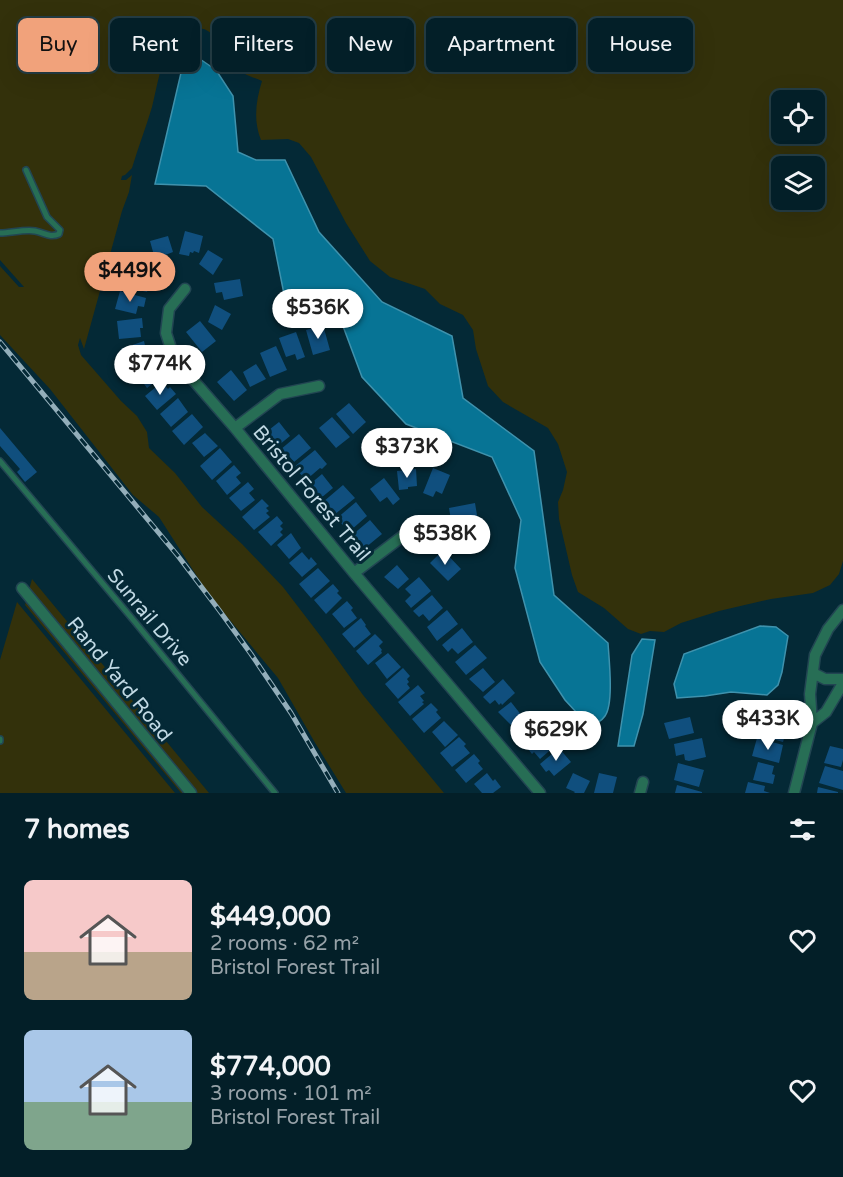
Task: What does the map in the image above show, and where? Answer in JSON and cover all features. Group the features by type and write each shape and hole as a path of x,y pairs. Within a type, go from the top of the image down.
{"street":[{"name":"Bristol Forest Trail","path":"184,289 169,309 166,333 174,358 540,793"},
{"path":"235,428 280,394 319,386"},
{"path":"354,573 420,523"},
{"name":"Rand Yard Road","path":"22,588 191,793"},
{"path":"794,793 812,723 810,694 815,655 828,629 843,610"},
{"path":"812,723 826,712 843,681 825,680 813,673"}],"lane":[{"path":"0,233 34,231 48,236 59,234 60,230 47,217 26,170"},
{"name":"Sunrail Drive","path":"0,461 275,793"}],"shaded area":[{"path":"0,0 843,0 843,561 839,574 830,585 813,593 771,599 719,611 681,623 664,632 650,631 641,634 628,629 604,608 578,592 559,519 558,502 567,472 558,444 548,428 503,402 488,386 476,349 473,330 463,315 440,304 425,289 390,277 370,261 346,223 311,157 299,143 288,139 261,140 258,133 256,110 262,81 242,72 315,72 315,18 212,18 212,34 200,29 200,18 110,18 110,72 161,72 132,168 122,176 121,180 126,180 132,175 129,192 84,349 80,338 78,345 81,355 137,416 147,432 149,448 175,473 202,507 283,587 363,695 444,793 346,793 278,678 209,595 159,517 133,495 50,389 0,335 0,266 19,287 24,287 0,260"},
{"path":"32,579 209,793 181,793 25,605"},
{"path":"17,602 175,793 0,793 0,660"}],"water":[{"path":"200,59 212,67 212,72 217,72 233,96 238,152 256,160 285,160 319,232 382,302 452,336 463,398 534,451 554,595 608,643 609,702 608,710 602,720 589,726 565,700 540,662 515,568 521,520 492,457 406,424 362,377 331,294 284,294 273,239 206,186 155,184 181,72 200,72"},
{"path":"760,626 776,627 788,636 778,685 767,695 731,692 677,698 674,684 684,654"},
{"path":"642,639 655,640 643,714 634,746 618,746 632,655"}],"building":[{"path":"185,231 203,236 199,253 190,252 189,256 179,254"},
{"path":"168,236 173,252 155,259 150,241"},
{"path":"208,250 223,259 213,275 199,264"},
{"path":"126,268 144,272 141,281 150,283 147,292 121,286"},
{"path":"240,279 243,296 224,300 222,292 216,293 214,283"},
{"path":"120,291 146,298 144,307 138,306 136,314 115,309"},
{"path":"215,305 231,314 222,330 208,322"},
{"path":"142,318 141,337 119,339 117,321"},
{"path":"200,321 216,341 202,352 186,332"},
{"path":"323,325 330,350 313,355 306,330"},
{"path":"296,332 305,357 297,360 295,354 286,357 279,338"},
{"path":"144,341 148,359 126,366 121,349"},
{"path":"276,346 287,370 270,377 260,353"},
{"path":"150,362 160,378 147,388 136,373"},
{"path":"256,364 266,379 250,387 243,372"},
{"path":"231,370 247,390 234,401 217,382"},
{"path":"162,382 176,394 157,410 145,396"},
{"path":"178,398 188,412 171,427 160,414"},
{"path":"349,403 366,422 353,434 336,414"},
{"path":"192,414 203,427 184,445 172,431"},
{"path":"332,417 350,437 336,448 319,428"},
{"path":"279,422 290,436 279,445 265,433"},
{"path":"0,428 37,472 25,482 17,472 20,469 0,446"},
{"path":"205,433 218,446 204,457 192,443"},
{"path":"299,434 311,448 294,462 289,456 286,458 280,450"},
{"path":"220,448 232,462 212,480 200,466"},
{"path":"315,450 327,464 306,480 294,467"},
{"path":"234,465 241,473 236,477 241,483 227,495 216,481"},
{"path":"433,468 450,475 442,494 436,491 433,497 423,493"},
{"path":"416,469 417,486 399,490 397,471"},
{"path":"322,474 333,488 321,498 309,485"},
{"path":"384,478 400,499 393,505 387,497 380,502 370,489"},
{"path":"248,482 254,489 249,493 255,500 241,511 229,498"},
{"path":"343,485 355,498 334,515 323,502"},
{"path":"262,499 269,506 266,508 269,511 266,513 270,517 254,530 242,517"},
{"path":"356,502 367,516 350,531 336,519"},
{"path":"475,503 478,521 452,526 449,508"},
{"path":"277,516 283,523 280,526 283,529 280,532 283,535 271,546 258,532"},
{"path":"370,520 382,534 365,548 351,536"},
{"path":"452,531 469,535 464,553 449,549"},
{"path":"291,533 301,548 289,559 277,545"},
{"path":"443,550 461,569 448,581 430,563"},
{"path":"302,552 309,560 311,557 317,564 302,577 289,563"},
{"path":"397,565 409,579 398,589 384,577"},
{"path":"318,568 330,581 311,598 299,584"},
{"path":"419,577 431,591 411,608 405,601 411,595 405,589"},
{"path":"333,584 342,598 326,614 314,600"},
{"path":"432,595 443,608 429,621 423,614 419,617 413,611"},
{"path":"347,601 357,618 344,628 332,614"},
{"path":"447,610 458,624 437,641 427,627"},
{"path":"361,618 371,634 354,648 342,634"},
{"path":"462,628 473,642 458,654 452,648 448,652 442,645"},
{"path":"375,634 383,642 379,646 382,653 368,665 356,651"},
{"path":"475,645 487,658 466,675 455,662"},
{"path":"388,653 401,667 387,679 375,663"},
{"path":"403,668 410,676 407,684 410,688 398,699 385,684"},
{"path":"483,668 495,682 483,692 469,679"},
{"path":"503,679 515,693 502,705 495,700 490,704 483,697"},
{"path":"418,685 425,693 420,696 424,704 410,716 398,702"},
{"path":"511,702 522,716 511,725 498,712"},
{"path":"431,703 438,710 436,712 441,718 424,733 412,719"},
{"path":"532,714 543,726 523,744 513,730"},
{"path":"690,717 694,733 669,739 664,723"},
{"path":"762,717 783,723 781,731 786,732 783,742 758,735"},
{"path":"444,721 458,735 445,747 432,732"},
{"path":"544,731 556,745 540,759 526,746"},
{"path":"459,737 466,744 464,746 470,753 452,767 440,753"},
{"path":"702,738 706,757 689,761 685,760 684,754 676,756 674,744"},
{"path":"757,738 783,745 779,763 752,756"},
{"path":"830,746 843,749 841,767 824,763"},
{"path":"559,748 571,762 554,776 549,770 546,772 540,764"},
{"path":"474,754 483,769 466,783 455,770"},
{"path":"758,762 774,766 773,784 753,780"},
{"path":"678,763 704,770 699,787 674,780"},
{"path":"825,766 843,771 843,790 819,783"},
{"path":"487,773 501,787 493,793 482,793 474,784"},
{"path":"573,773 590,781 584,793 574,793 566,788"},
{"path":"599,773 617,777 613,793 594,793"},
{"path":"748,782 765,786 764,791 770,793 745,793"},
{"path":"677,785 702,792 702,793 675,793"},
{"path":"818,787 838,792 838,793 817,793"}],"railway":[{"path":"0,342 178,556 219,610 291,713 338,793"}]}
